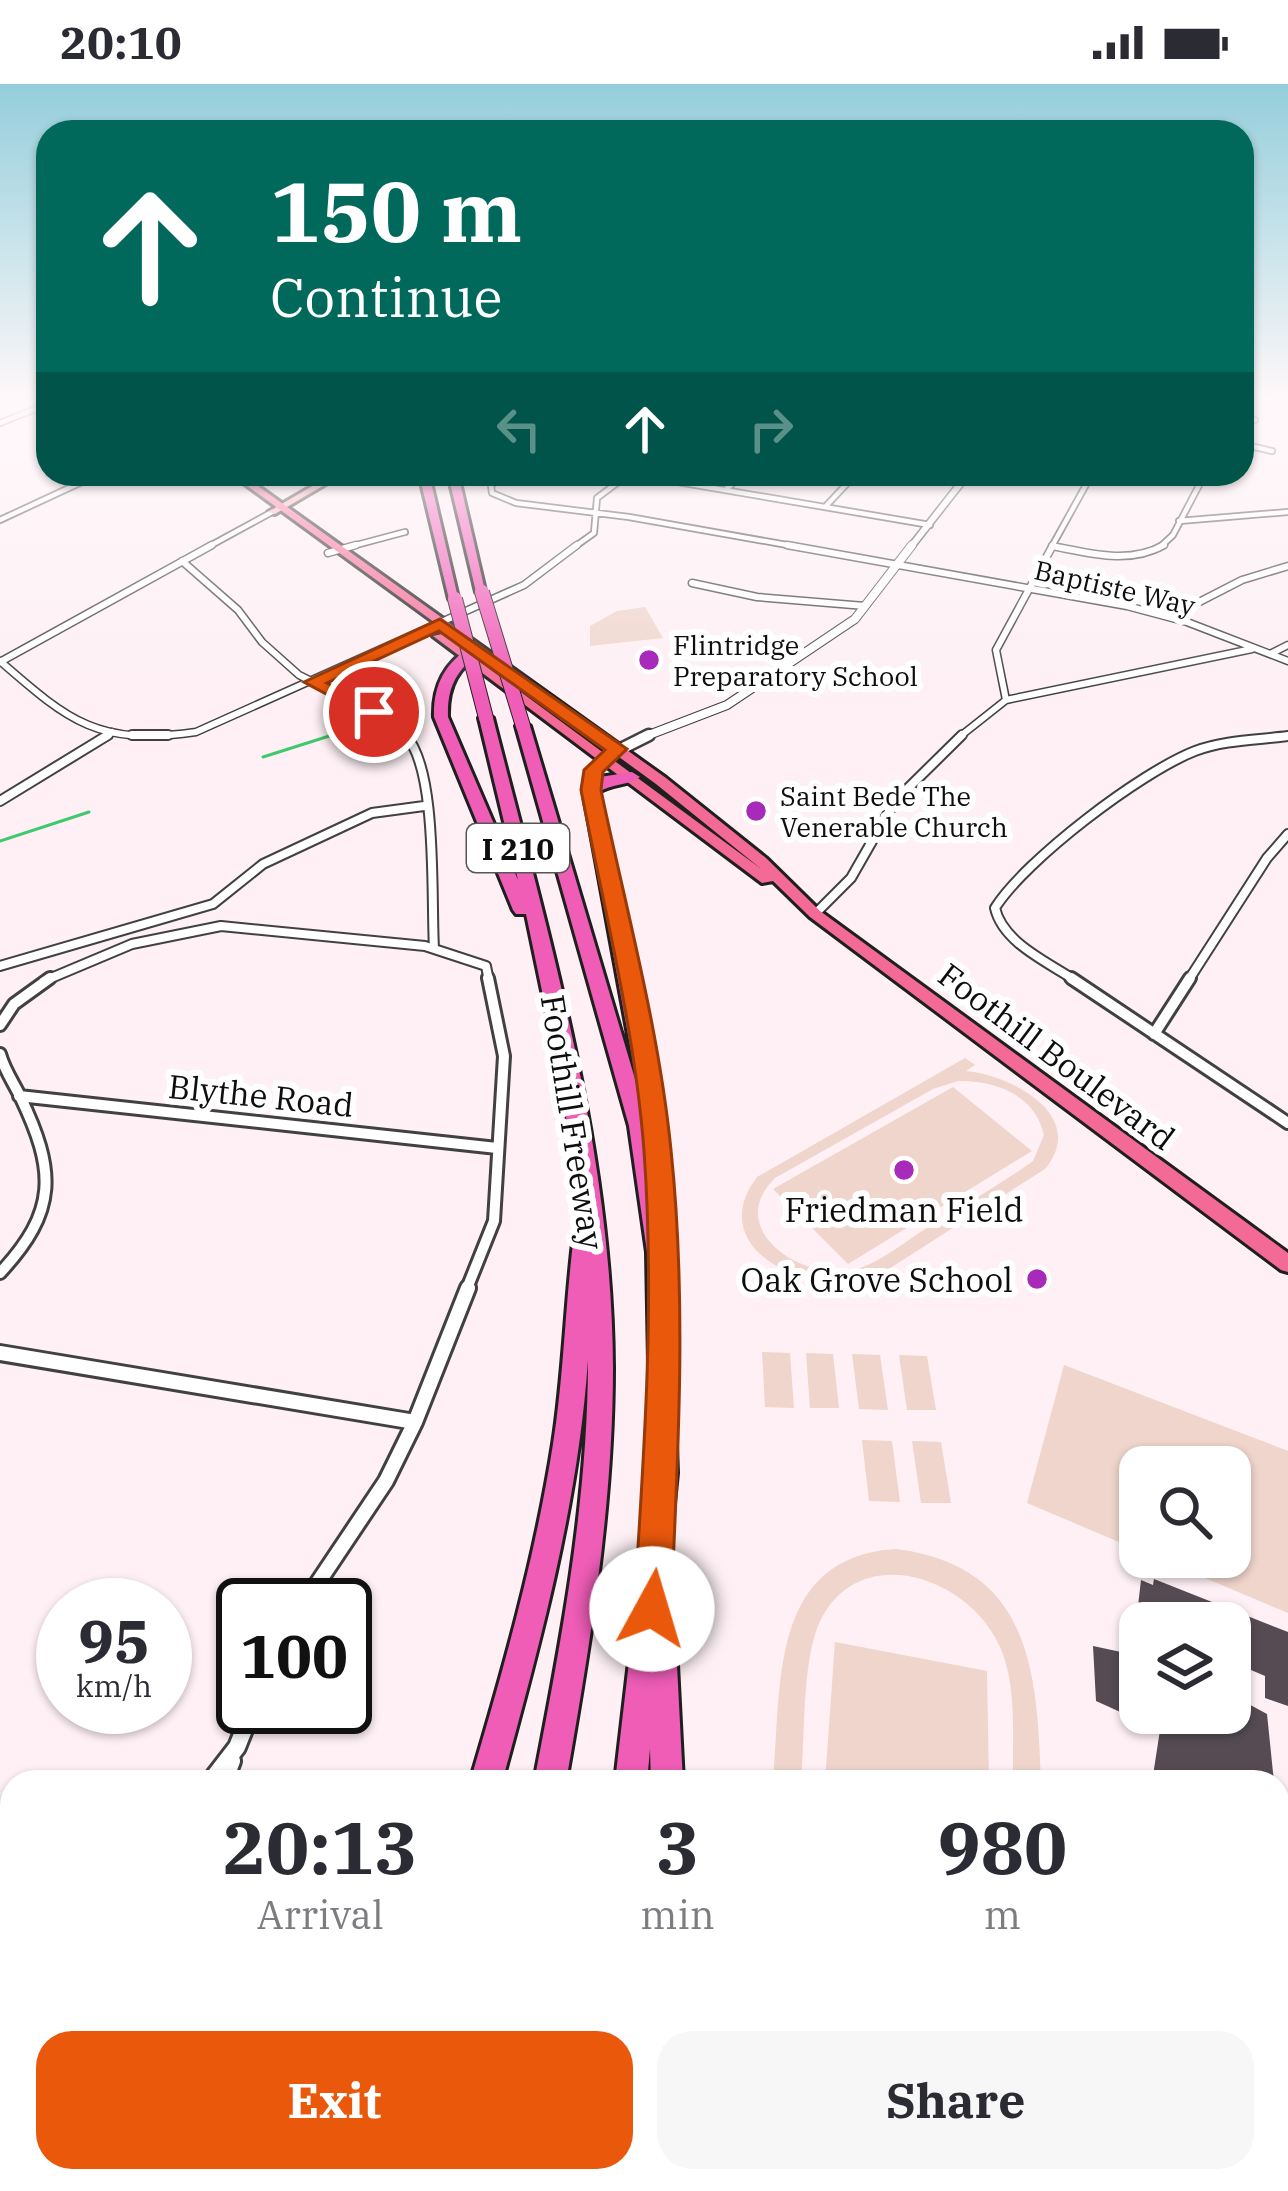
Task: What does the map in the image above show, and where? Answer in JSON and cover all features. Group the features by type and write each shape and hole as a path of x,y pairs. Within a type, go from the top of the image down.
{"highway":[{"name":"Foothill Freeway","path":"430,496 550,979 590,1199 599,1306 598,1460 588,1561 552,1770"},
{"name":"Foothill Freeway","path":"458,496 482,592 639,1126 658,1252 665,1390 657,1565 633,1770"},
{"path":"471,652 446,679 441,717 550,979"},
{"path":"612,753 594,770 591,790 653,1109 658,1252"},
{"path":"591,790 608,779 632,777"},
{"path":"489,1770 538,1591 556,1502 572,1401 590,1199"},
{"path":"657,1565 666,1770"}],"main road":[{"name":"Foothill Boulevard","path":"256,496 761,861 815,914 1288,1264"},
{"name":"Foothill Boulevard","path":"261,496 276,509"},
{"path":"276,509 299,496"},
{"name":"Foothill Boulevard","path":"612,753 632,777 792,894"}],"street":[{"path":"0,520 51,496"},
{"name":"Baptiste Way","path":"498,496 1170,616 1288,661"},
{"path":"276,509 0,661 66,717 112,732 200,732 536,578 595,532 599,496"},
{"path":"762,496 930,524"},
{"path":"825,507 835,496"},
{"path":"612,753 727,705 854,619 951,496"},
{"path":"1006,700 995,650 1080,496"},
{"path":"1052,546 1111,554 1147,552 1169,542 1189,496"},
{"path":"1179,521 1288,512"},
{"path":"333,551 405,532"},
{"path":"182,561 238,610 262,642 313,682 389,720 410,738 422,760 434,948"},
{"path":"1170,616 1242,580 1288,566"},
{"path":"692,583 757,597 865,607"},
{"path":"1270,654 1288,646"},
{"path":"815,914 840,895 899,796 1006,700 1256,649"},
{"path":"0,801 38,773 88,752 112,732"},
{"path":"1288,736 1192,752 1152,774 1011,882 996,902 998,922 1017,942 1288,1123"},
{"path":"0,966 213,904 263,864 337,829 387,808 424,806"},
{"path":"1154,1034 1267,858 1288,834"},
{"path":"208,928 213,904"},
{"path":"0,1024 25,992 63,968 208,928 260,928 434,948 486,966 504,1056 494,1221 416,1422 386,1481 321,1578"},
{"path":"0,1054 45,1159 50,1200 30,1239 0,1273"},
{"name":"Blythe Road","path":"20,1096 497,1148"},
{"path":"0,1353 416,1422"},
{"path":"229,1770 243,1734"},
{"path":"220,1770 238,1747"}],"shaded area":[{"path":"645,607 663,638 590,646 590,626 617,611"},
{"path":"965,1058 975,1065 966,1071 1004,1081 1039,1102 1058,1132 1056,1150 1045,1169 884,1272 858,1280 801,1276 755,1249 744,1229 743,1205 757,1177","holes":["972,1081 999,1087 1032,1110 1044,1135 1033,1161 857,1269 836,1272 794,1261 764,1234 758,1216 761,1197 775,1178 933,1089"]},
{"name":"Friedman Field","path":"953,1087 1032,1151 848,1264 773,1189"},
{"path":"762,1352 790,1353 794,1408 765,1407"},
{"path":"806,1353 833,1354 839,1408 810,1408"},
{"path":"852,1354 880,1355 888,1410 859,1409"},
{"path":"899,1355 927,1356 936,1410 907,1410"},
{"path":"1064,1365 1288,1451 1288,1613 1205,1578 1251,1578 1251,1446 1119,1446 1119,1542 1027,1503"},
{"path":"862,1440 892,1441 900,1502 869,1501"},
{"path":"912,1441 941,1442 951,1503 921,1503"},
{"path":"896,1549 941,1559 975,1577 1001,1601 1029,1665 1040,1770 1013,1770 1009,1677 999,1645 984,1621 937,1585 883,1575 857,1582 835,1599 818,1626 807,1681 802,1770 774,1770 782,1668 790,1632 803,1601 824,1575 854,1557"},
{"path":"835,1642 987,1671 989,1770 826,1770"}],"building":[{"path":"1154,1579 1212,1602 1138,1602 1141,1580 1153,1585"},
{"path":"1251,1617 1288,1632 1288,1706 1265,1698 1265,1676 1251,1670"},
{"path":"1093,1646 1119,1652 1119,1711 1096,1701"},
{"path":"1251,1705 1267,1714 1273,1770 1154,1770 1159,1734 1251,1734"}],"waterway":[{"path":"263,757 364,725"},
{"path":"0,841 89,812"}],"place":[{"name":"Flintridge Preparatory School","path":"649,660"},
{"name":"Saint Bede The Venerable Church","path":"756,811"},
{"name":"Friedman Field","path":"904,1170"},
{"name":"Oak Grove School","path":"1037,1279"}],"route":[{"path":"374,712 313,682 440,624 617,749 594,770 591,790 609,863 658,1151 664,1473 652,1609"}]}
